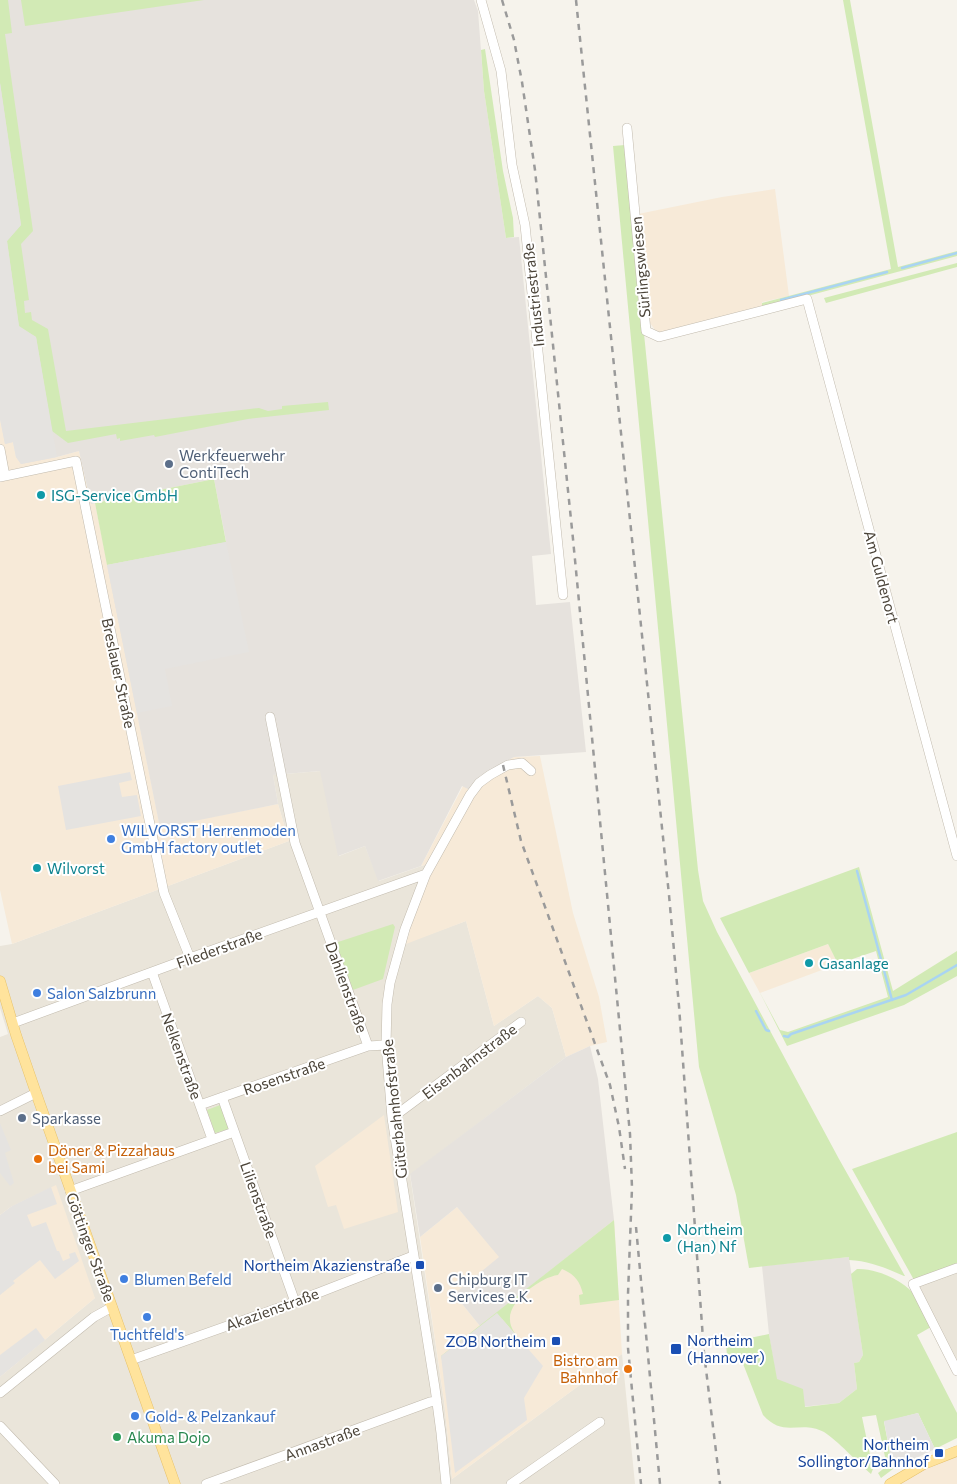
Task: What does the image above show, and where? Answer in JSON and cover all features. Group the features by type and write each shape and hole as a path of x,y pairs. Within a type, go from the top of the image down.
{"main road":[{"name":"Göttinger Straße","path":"0,981 36,1093 175,1484"},
{"path":"890,1484 924,1464 957,1451"}],"street":[{"name":"Industriestraße","path":"481,0 501,71 512,165 525,225 563,595"},
{"name":"Sürlingswiesen","path":"627,128 646,331 659,337 806,299"},
{"name":"Am Guldenort","path":"806,299 957,856"},
{"path":"0,449 2,477"},
{"name":"Breslauer Straße","path":"2,477 76,461 164,893 190,958"},
{"name":"Dahlienstraße","path":"270,717 295,843 319,912 368,1046 386,1045"},
{"name":"Güterbahnhofstraße","path":"446,1484 437,1401 392,1118 386,1045 387,1004 390,982 404,929 426,874 470,795 479,783 512,763 522,763 531,771"},
{"name":"Fliederstraße","path":"12,1023 426,874"},
{"name":"Nelkenstraße","path":"152,972 212,1140"},
{"name":"Eisenbahnstraße","path":"392,1118 521,1022"},
{"name":"Rosenstraße","path":"200,1105 368,1046"},
{"path":"0,1111 36,1093"},
{"name":"Lilienstraße","path":"222,1098 295,1302"},
{"path":"70,1190 234,1132"},
{"name":"Akazienstraße","path":"131,1360 295,1302 413,1256"},
{"path":"957,1268 912,1284 957,1371"},
{"path":"0,1393 94,1317 112,1307"},
{"name":"Annastraße","path":"206,1484 437,1401"},
{"path":"511,1484 600,1422"},
{"path":"0,1426 55,1484"}],"shaded area":[{"path":"0,0 474,0 478,11 484,91 506,238 519,237 551,554 532,556 536,605 570,602 586,752 514,757 480,776 470,790 462,786 421,866 378,881 365,846 338,856 320,771 273,775 278,804 160,828 107,565 226,541 214,479 91,504 79,451 21,464 16,457 13,442 5,444 0,419"},
{"path":"0,83 21,225 7,241 19,326 36,337 57,457 21,464 16,457 13,442 5,444 0,419"},
{"path":"775,189 789,296 762,302 762,306 661,332 655,330 650,323 638,214 722,197"},
{"path":"0,419 5,443 13,442 16,457 21,463 79,451 91,504 95,503 160,827 278,804 289,841 12,944 0,890"},
{"path":"226,542 249,652 165,669 172,706 137,713 107,565"},
{"path":"540,756 573,913 599,997 607,1042 590,1046 566,1057 552,1008 538,996 494,1026 466,921 406,944 430,863 421,866 463,786 514,757"},
{"path":"321,771 339,856 365,846 379,881 430,863 406,943 466,921 494,1026 538,996 552,1008 566,1057 410,1175 444,1401 452,1479 622,1354 635,1484 0,1484 0,1377 95,1298 12,1206 0,1215 0,1037 8,1034 0,1008 0,946 12,944 289,841 278,804 273,775"},
{"path":"130,772 132,780 119,783 122,797 137,795 141,816 66,830 58,786"},
{"path":"828,944 838,964 760,993 749,973"},
{"path":"590,1046 598,1079 614,1220 480,1326 454,1294 499,1257 457,1207 420,1237 410,1174 566,1057"},
{"path":"384,1115 398,1212 344,1229 336,1205 328,1207 315,1166"},
{"path":"0,1123 11,1150 5,1153 14,1183 10,1186 0,1173"},
{"path":"56,1185 95,1298 0,1377 0,1215 12,1206"},
{"path":"51,1187 57,1204 27,1215 32,1227 46,1222 57,1251 59,1251 63,1261 70,1258 69,1254 75,1252 79,1261 55,1279 40,1260 13,1281 15,1283 0,1295 0,1215 12,1206"},
{"path":"457,1207 500,1257 454,1294 480,1326 614,1220 622,1354 452,1479 444,1401 420,1237"},
{"path":"849,1257 863,1355 859,1362 854,1363 857,1389 839,1403 781,1409 769,1334 762,1266"},
{"path":"957,1266 957,1371 913,1284"},
{"path":"497,1313 543,1366 524,1398 527,1420 455,1473 441,1356"},
{"path":"36,1328 45,1340 0,1377 0,1355"},
{"path":"918,1413 935,1449 893,1469 884,1421"},
{"path":"957,1453 957,1484 893,1484"}],"green space":[{"path":"0,0 8,0 12,33 5,34 33,231 21,244 29,300 24,301 25,313 31,312 32,320 48,329 66,431 259,408 268,411 282,409 282,406 328,402 329,410 248,419 155,437 154,435 120,441 120,438 117,439 116,434 68,443 52,431 36,337 19,327 7,241 21,225 0,83"},
{"path":"21,0 204,0 25,26"},
{"path":"843,0 850,0 898,267 957,251 957,256 770,306 762,306 762,303 891,269"},
{"path":"485,49 503,171 513,218 514,237 506,238 484,91 481,50"},
{"path":"625,145 698,870 703,901 717,932 839,1159 905,1276 870,1263 849,1260 849,1257 749,1268 736,1195 699,1067 613,146"},
{"path":"957,263 957,267 826,303 824,298"},
{"path":"214,479 226,542 107,565 95,503"},
{"path":"859,867 893,991 957,951 957,976 904,1005 787,1046 758,989 780,1030 788,1032 888,997 876,951 838,964 828,944 749,973 720,918"},
{"path":"393,924 395,927 383,979 353,990 335,943"},
{"path":"220,1105 229,1129 215,1133 207,1110"},
{"path":"957,1132 957,1265 914,1280 852,1169"},
{"path":"614,1220 619,1300 580,1305 579,1295 583,1294 580,1285 576,1278 562,1269 558,1275 543,1280 527,1291 514,1305 510,1323 521,1341 502,1319 442,1360 441,1356"},
{"path":"857,1269 871,1270 887,1275 902,1283 916,1297 931,1327 917,1335 957,1413 957,1438 935,1449 918,1413 884,1422 893,1469 881,1478 878,1473 887,1466 876,1415 862,1417 873,1469 871,1474 824,1432 807,1427 778,1426 771,1422 763,1415 740,1356 727,1356 726,1343 769,1334 777,1379 803,1389 805,1407 839,1403 857,1389 854,1363 859,1362 863,1355 851,1274"}],"waterway":[{"path":"902,268 957,253"},
{"path":"781,300 887,272"},
{"path":"857,871 892,1000"},
{"path":"784,1036 788,1037 791,1034 906,995 957,965"},
{"path":"756,1011 766,1030 769,1031"}],"railway":[{"path":"502,0 514,40 535,170 573,539 630,1134 632,1188 628,1348 641,1484"},
{"path":"576,0 669,895 679,1006 704,1353 720,1484"},
{"path":"503,765 521,841 610,1085 625,1169"},
{"path":"636,1227 660,1484"}],"place":[{"name":"Werkfeuerwehr ContiTech","path":"169,464"},
{"name":"ISG-Service GmbH","path":"41,495"},
{"name":"WILVORST Herrenmoden GmbH factory outlet","path":"111,839"},
{"name":"Wilvorst","path":"37,868"},
{"name":"Gasanlage","path":"809,963"},
{"name":"Salon Salzbrunn","path":"37,993"},
{"name":"Sparkasse","path":"22,1118"},
{"name":"Döner & Pizzahaus bei Sami","path":"38,1159"},
{"name":"Northeim (Han) Nf","path":"667,1238"},
{"name":"Northeim Akazienstraße","path":"420,1265"},
{"name":"Blumen Befeld","path":"124,1279"},
{"name":"Chipburg IT Services e.K.","path":"438,1288"},
{"name":"Tuchtfeld's","path":"147,1317"},
{"name":"ZOB Northeim","path":"556,1341"},
{"name":"Northeim (Hannover)","path":"676,1349"},
{"name":"Bistro am Bahnhof","path":"628,1369"},
{"name":"Gold- & Pelzankauf","path":"135,1416"},
{"name":"Akuma Dojo","path":"117,1437"},
{"name":"Northeim Sollingtor/Bahnhof","path":"939,1453"}]}
